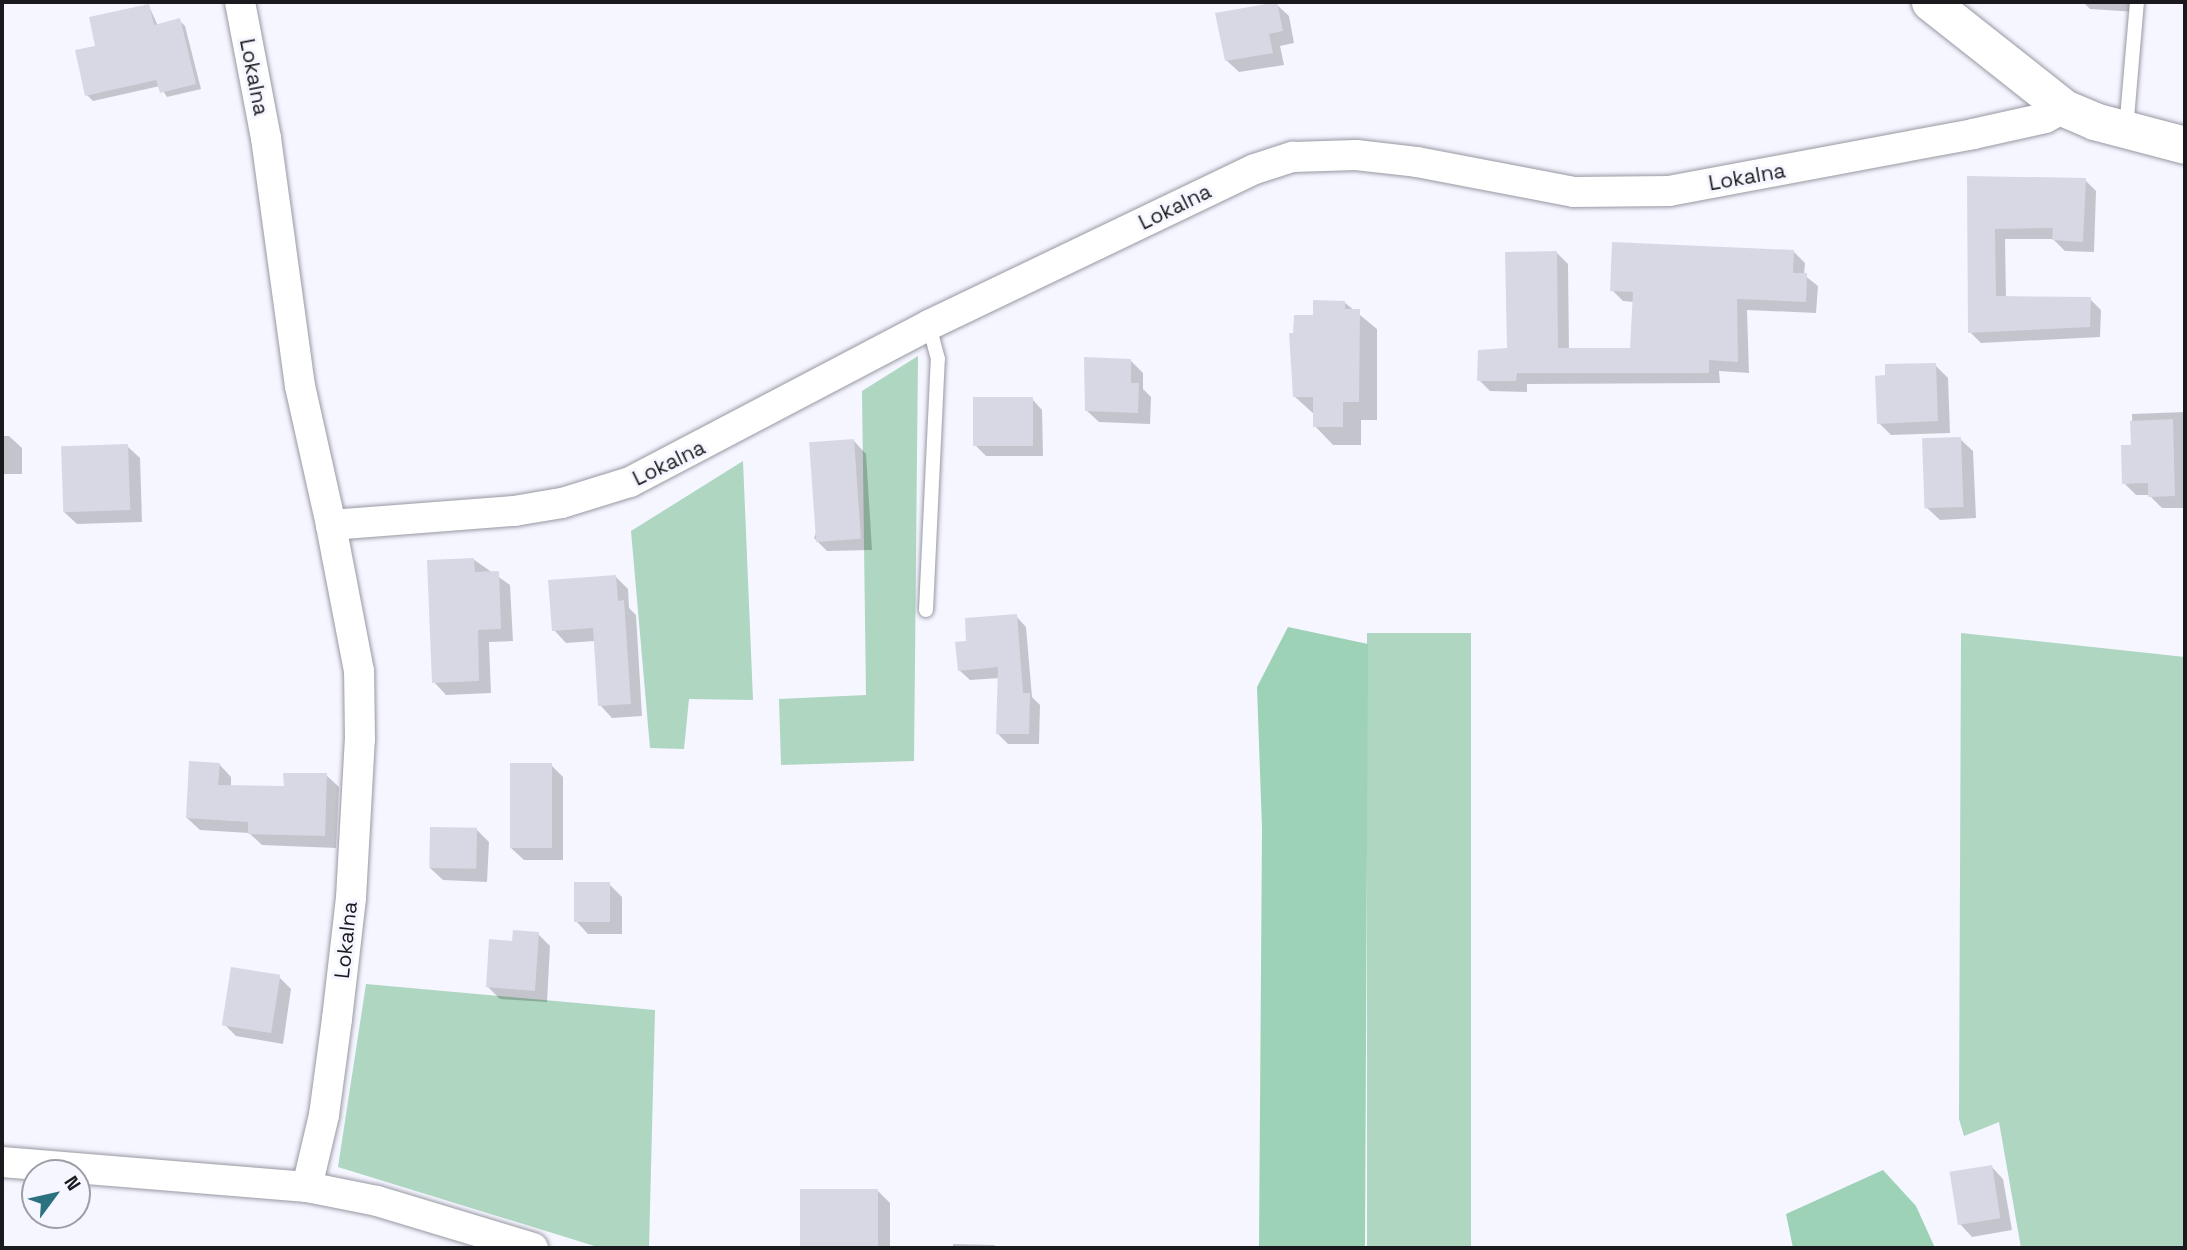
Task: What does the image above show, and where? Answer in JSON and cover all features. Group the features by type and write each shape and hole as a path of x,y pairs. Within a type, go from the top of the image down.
{"street":[{"name":"Lokalna","path":"240,2 266,138 300,386 331,525 359,671 360,739 351,898 324,1115 307,1186"},
{"path":"1930,2 2064,108 2126,131 2185,145"},
{"name":"Lokalna","path":"331,525 514,511 611,489 709,443 929,325 1255,169 1293,157 1356,155 1417,162 1574,192 1669,191 1973,134 2045,118 2064,108"},
{"path":"2,1163 307,1186 377,1201 533,1248"}],"lane":[{"path":"2126,131 2137,2"},
{"path":"926,610 937,359 929,325"}],"green space":[{"path":"918,356 914,761 781,765 779,699 866,695 862,391"},
{"path":"743,461 753,700 689,699 684,749 650,748 631,531"},
{"path":"1288,627 1368,644 1365,1248 1259,1248 1262,829 1257,687"},
{"path":"1367,633 1471,633 1471,1248 1367,1248"},
{"path":"1961,633 2185,657 2185,1248 2021,1248 1999,1122 1964,1136 1959,1119"},
{"path":"366,984 655,1010 649,1248 601,1248 338,1167"},
{"path":"1883,1170 1916,1206 1935,1248 1793,1248 1786,1214"}],"building":[{"path":"1277,2 1283,31 1269,34 1273,53 1225,61 1215,13"},
{"path":"149,4 154,25 180,18 196,84 160,93 156,80 85,96 75,50 95,46 89,17"},
{"path":"1967,176 2086,178 2083,242 2052,240 2053,228 1995,229 1996,296 2091,297 2090,327 1968,333"},
{"path":"1612,242 1794,250 1793,273 1807,273 1806,302 1737,299 1738,362 1709,360 1709,373 1517,373 1516,381 1477,381 1478,350 1507,348 1505,252 1557,251 1558,348 1630,348 1633,292 1610,291"},
{"path":"1313,300 1345,301 1345,309 1360,309 1359,402 1343,402 1343,427 1313,427 1313,397 1293,397 1289,333 1293,333 1294,315 1313,315"},
{"path":"1084,357 1131,359 1131,383 1139,383 1138,413 1085,411"},
{"path":"1936,363 1938,421 1877,424 1875,376 1885,375 1885,364"},
{"path":"973,397 1033,397 1033,446 973,446"},
{"path":"2173,419 2175,496 2148,497 2148,483 2122,484 2121,445 2131,445 2130,421"},
{"path":"1961,437 1963,507 1924,508 1922,438"},
{"path":"854,439 861,539 816,542 809,442"},
{"path":"128,444 130,510 63,512 61,446"},
{"path":"474,558 475,572 499,571 501,629 478,630 479,681 432,683 427,560"},
{"path":"616,575 618,601 624,600 631,704 598,706 593,628 552,631 548,580"},
{"path":"1017,614 1023,693 1030,693 1029,734 996,734 998,667 958,671 955,642 966,641 965,618"},
{"path":"189,761 220,763 218,785 284,786 283,773 327,773 325,836 248,834 248,822 186,818"},
{"path":"510,763 552,763 552,848 510,848"},
{"path":"430,827 477,828 476,869 429,868"},
{"path":"574,882 610,882 610,922 574,922"},
{"path":"513,930 539,932 535,991 486,987 489,939 512,941"},
{"path":"231,967 280,975 271,1033 222,1025"},
{"path":"1992,1165 2000,1218 1958,1225 1950,1172"},
{"path":"800,1189 878,1189 878,1248 800,1248"}]}
